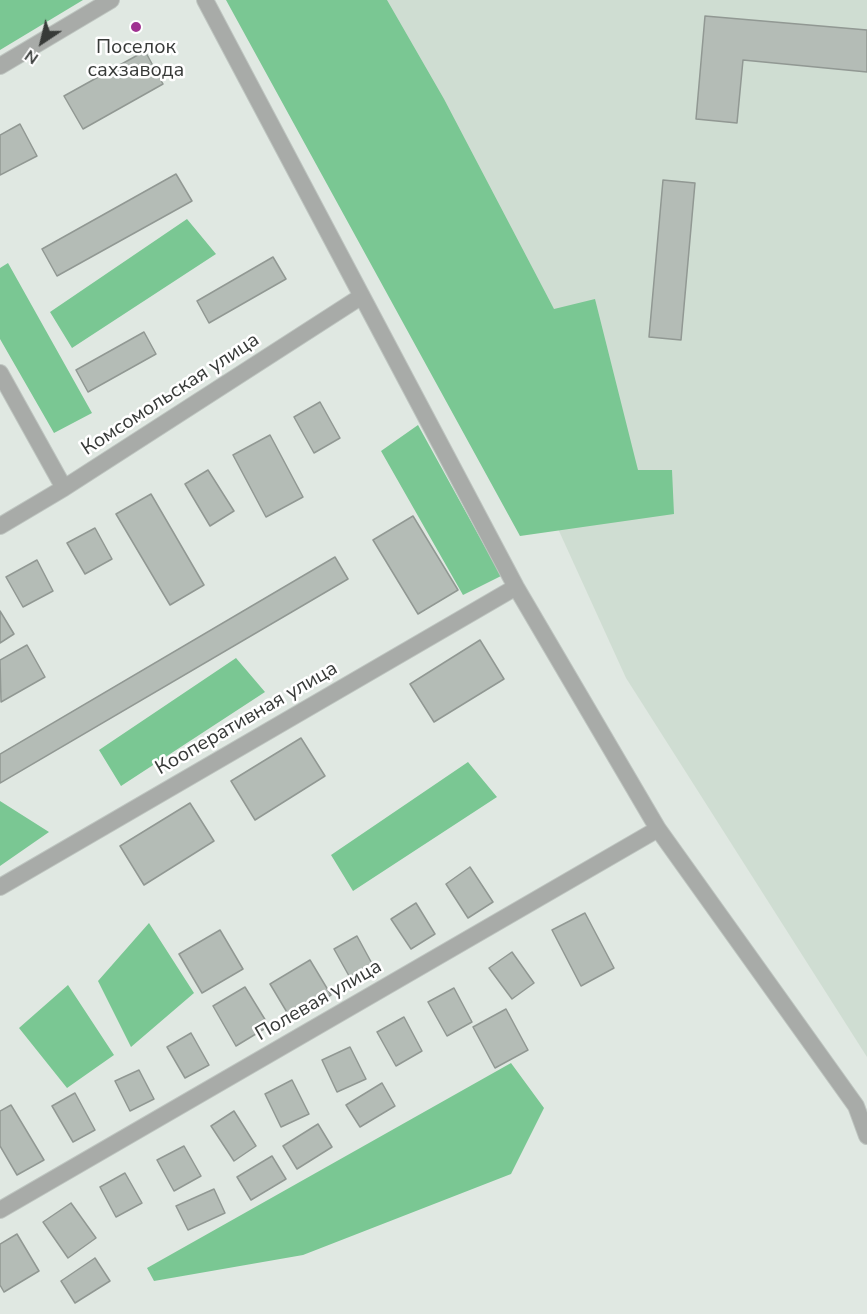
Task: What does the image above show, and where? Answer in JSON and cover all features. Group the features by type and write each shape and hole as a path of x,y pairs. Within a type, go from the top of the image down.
{"street":[{"path":"0,66 111,0"},
{"path":"204,0 516,587 658,829 856,1106 867,1136"},
{"name":"Комсомольская улица","path":"0,526 64,488 362,296"},
{"path":"0,373 64,488"},
{"name":"Кооперативная улица","path":"0,887 516,587"},
{"name":"Полевая улица","path":"0,1210 658,829"}],"shaded area":[{"path":"317,0 867,0 867,1057 626,678"}],"green space":[{"path":"0,0 83,0 0,50"},
{"path":"226,0 387,0 444,99 554,309 595,299 638,470 672,470 674,514 520,536"},
{"path":"187,219 216,254 72,348 50,312"},
{"path":"8,263 92,413 54,433 0,339 0,268"},
{"path":"418,425 501,576 463,595 381,451"},
{"path":"236,658 265,692 121,786 99,750"},
{"path":"468,762 497,797 353,891 331,855"},
{"path":"0,801 49,832 0,866"},
{"path":"149,923 194,993 131,1047 98,981"},
{"path":"68,985 114,1055 67,1088 19,1028"},
{"path":"511,1063 544,1108 511,1174 303,1255 154,1281 147,1268"}],"building":[{"path":"705,16 867,30 867,72 743,60 737,123 696,119"},
{"path":"145,51 163,84 83,129 64,96"},
{"path":"20,124 37,156 0,175 0,135"},
{"path":"176,174 192,201 57,276 42,249"},
{"path":"663,180 695,183 681,340 649,337"},
{"path":"273,257 286,279 209,323 197,301"},
{"path":"144,332 156,354 88,392 76,370"},
{"path":"320,402 340,438 314,453 294,417"},
{"path":"270,435 303,497 266,517 233,455"},
{"path":"208,470 234,511 210,526 185,484"},
{"path":"151,494 204,585 170,605 116,514"},
{"path":"413,516 458,590 418,614 373,540"},
{"path":"95,528 112,559 85,574 67,543"},
{"path":"335,557 348,579 0,783 0,754"},
{"path":"37,560 53,591 23,607 6,577"},
{"path":"0,611 14,634 0,643"},
{"path":"480,640 504,679 434,722 410,684"},
{"path":"27,645 45,677 1,702 0,660"},
{"path":"301,738 325,776 255,820 231,781"},
{"path":"190,803 214,841 144,885 120,846"},
{"path":"470,867 493,902 468,918 446,884"},
{"path":"416,903 435,934 411,949 391,919"},
{"path":"585,913 614,968 581,986 552,930"},
{"path":"220,930 243,969 202,993 179,954"},
{"path":"357,936 376,971 353,983 334,949"},
{"path":"512,952 534,983 512,999 489,968"},
{"path":"310,960 331,995 291,1019 270,984"},
{"path":"245,987 269,1026 236,1046 213,1006"},
{"path":"454,988 472,1022 447,1036 428,1002"},
{"path":"506,1009 528,1050 495,1068 473,1027"},
{"path":"404,1017 422,1051 396,1066 377,1032"},
{"path":"191,1033 209,1065 185,1078 167,1047"},
{"path":"350,1047 366,1079 337,1092 322,1060"},
{"path":"139,1070 154,1099 130,1111 115,1081"},
{"path":"292,1080 309,1114 281,1127 265,1094"},
{"path":"382,1083 395,1106 360,1127 346,1105"},
{"path":"75,1093 95,1130 73,1142 52,1106"},
{"path":"11,1105 44,1160 17,1175 0,1146 0,1111"},
{"path":"234,1111 256,1146 234,1161 211,1126"},
{"path":"318,1124 332,1147 297,1169 283,1146"},
{"path":"184,1146 201,1176 174,1191 157,1160"},
{"path":"272,1156 286,1179 251,1200 237,1177"},
{"path":"125,1173 142,1203 116,1217 100,1187"},
{"path":"214,1189 225,1213 188,1230 176,1206"},
{"path":"71,1203 96,1238 68,1258 43,1222"},
{"path":"17,1234 39,1271 4,1292 0,1285 0,1244"},
{"path":"95,1258 110,1281 75,1303 61,1281"}],"place":[{"name":"Поселок сахзавода","path":"136,27"}]}
